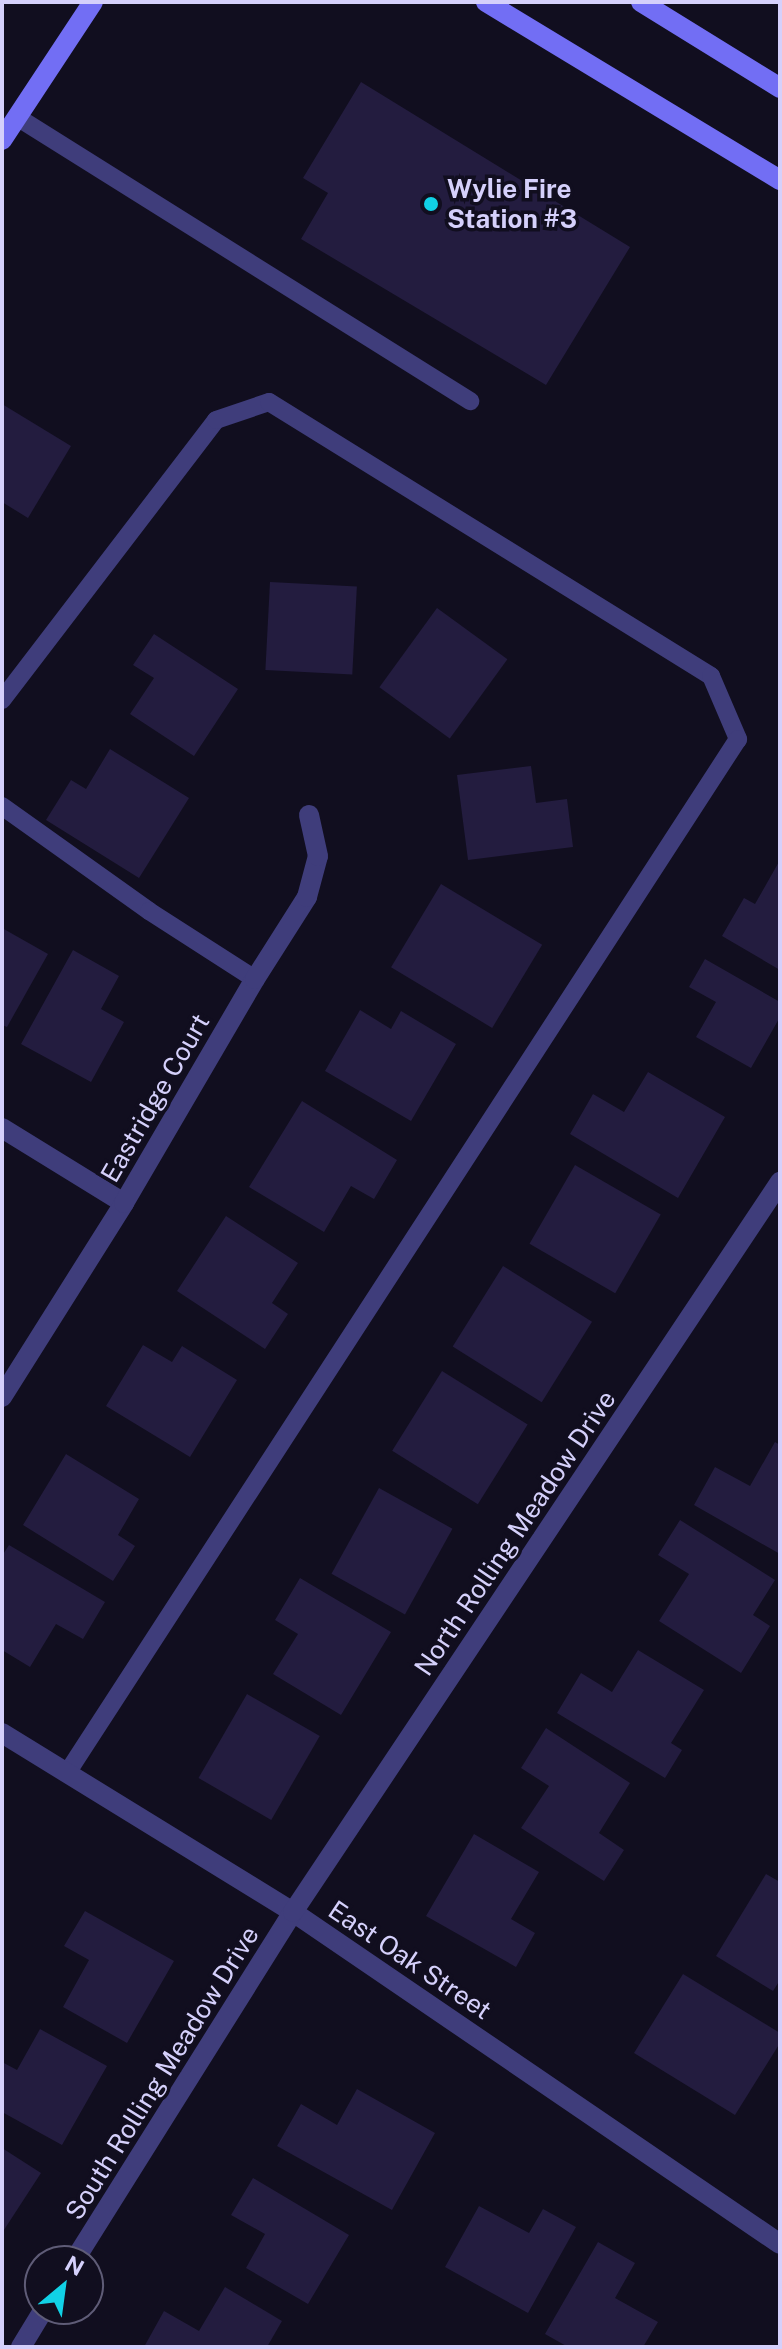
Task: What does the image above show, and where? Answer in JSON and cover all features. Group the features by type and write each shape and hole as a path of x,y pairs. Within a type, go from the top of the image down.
{"main road":[{"path":"2,140 93,2"},
{"path":"486,2 780,180"},
{"path":"641,2 780,88"}],"street":[{"name":"Eastridge Court","path":"2,1397 124,1203 255,979 307,897 318,856 309,815"},
{"path":"2,1128 124,1203"},
{"name":"North Rolling Meadow Drive","path":"293,1912 780,1182"},
{"name":"East Oak Street","path":"2,1733 293,1912 777,2235"},
{"name":"South Rolling Meadow Drive","path":"84,2245 293,1912"},
{"path":"21,2347 34,2325"}],"lane":[{"path":"17,117 470,401"},
{"path":"2,700 216,420 269,402 711,676 738,739 67,1773"},
{"path":"2,806 149,911 255,979"}],"building":[{"path":"361,82 630,247 546,385 301,239 328,193 303,178"},
{"path":"2,404 71,446 28,518 2,502"},
{"path":"270,582 357,587 352,674 265,670"},
{"path":"437,608 507,659 450,738 379,687"},
{"path":"154,634 238,689 194,756 130,714 154,678 133,665"},
{"path":"110,749 189,798 139,878 46,820 71,780 86,789"},
{"path":"531,766 536,803 567,799 573,847 468,860 457,775"},
{"path":"780,860 780,970 722,936 744,898 755,904"},
{"path":"441,884 542,945 492,1028 391,967"},
{"path":"2,928 48,954 7,1027 2,1025"},
{"path":"73,950 119,976 101,1009 124,1022 91,1082 21,1044"},
{"path":"705,959 780,1002 780,1017 751,1068 696,1037 716,1002 689,987"},
{"path":"360,1010 391,1029 401,1011 456,1044 411,1121 325,1071"},
{"path":"648,1072 725,1117 678,1198 570,1134 593,1094 624,1112"},
{"path":"302,1101 397,1160 374,1199 351,1186 324,1232 249,1187"},
{"path":"575,1165 661,1214 615,1293 530,1244"},
{"path":"226,1216 298,1263 272,1303 288,1314 265,1349 177,1291"},
{"path":"503,1266 592,1322 542,1402 453,1347"},
{"path":"143,1345 172,1362 182,1346 237,1380 190,1457 106,1406"},
{"path":"442,1371 528,1425 478,1504 392,1451"},
{"path":"775,1442 780,1445 780,1554 694,1505 715,1467 750,1486"},
{"path":"66,1454 139,1499 118,1535 135,1546 113,1581 23,1525"},
{"path":"379,1488 452,1529 405,1614 331,1574"},
{"path":"680,1520 775,1580 753,1615 770,1626 741,1673 659,1621 689,1574 658,1555"},
{"path":"9,1545 105,1602 83,1639 56,1624 30,1667 2,1650 2,1556"},
{"path":"300,1578 391,1632 341,1715 273,1674 298,1634 275,1620"},
{"path":"638,1650 704,1690 671,1743 682,1750 665,1778 557,1713 581,1673 612,1692"},
{"path":"247,1694 320,1736 271,1820 198,1778"},
{"path":"546,1728 630,1783 599,1833 624,1850 604,1881 521,1828 549,1786 521,1768"},
{"path":"474,1834 539,1872 511,1919 535,1933 516,1967 426,1916"},
{"path":"766,1874 780,1882 780,1980 773,1991 716,1956"},
{"path":"85,1911 174,1961 127,2043 63,2007 89,1960 64,1946"},
{"path":"683,1974 780,2033 780,2043 735,2115 634,2053"},
{"path":"40,2029 107,2066 62,2145 2,2112 2,2062 17,2070"},
{"path":"357,2089 435,2133 392,2210 277,2146 301,2104 337,2125"},
{"path":"2,2148 41,2173 2,2233"},
{"path":"253,2178 349,2235 308,2304 246,2268 265,2234 231,2215"},
{"path":"479,2206 529,2233 543,2209 576,2227 528,2313 445,2267"},
{"path":"598,2242 635,2263 615,2298 658,2322 643,2347 568,2347 545,2334"},
{"path":"225,2287 282,2321 267,2347 144,2347 164,2311 199,2331"}],"place":[{"name":"Wylie Fire Station #3","path":"431,204"}]}
